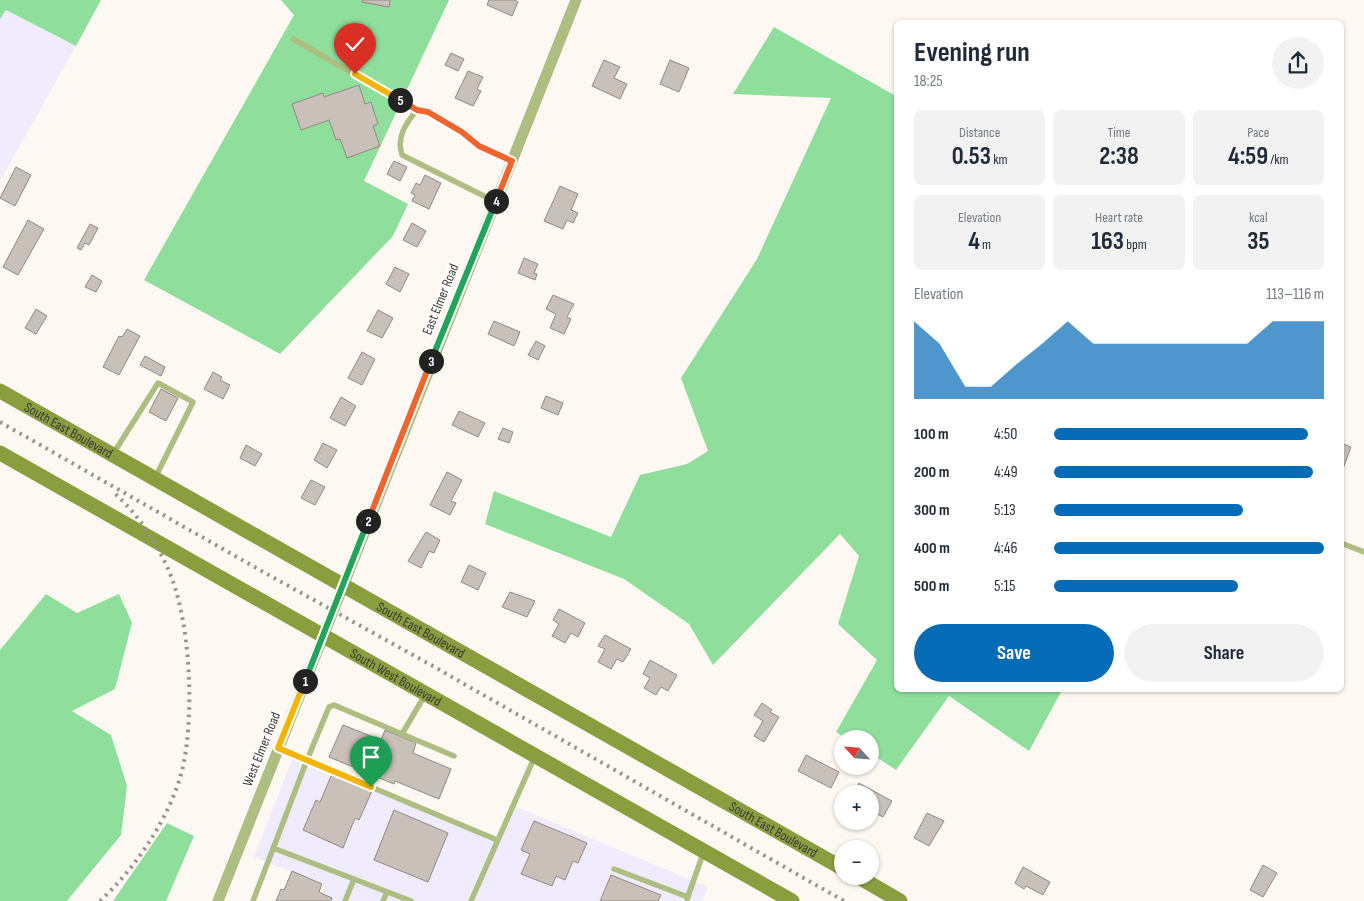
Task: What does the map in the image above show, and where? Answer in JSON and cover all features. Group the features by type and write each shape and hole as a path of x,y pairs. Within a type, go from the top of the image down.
{"main road":[{"name":"South East Boulevard","path":"0,391 834,863"},
{"name":"South West Boulevard","path":"0,453 792,901"},
{"path":"872,885 900,901"}],"street":[{"name":"East Elmer Road","path":"333,609 576,0"},
{"name":"West Elmer Road","path":"218,901 333,609"}],"lane":[{"path":"293,39 417,110 428,112 462,132 479,146 512,161"},
{"path":"417,110 405,125 398,146 402,155 496,202"},
{"path":"112,455 158,383 193,402 154,479"},
{"path":"1344,544 1364,552"},
{"path":"402,734 426,694"},
{"path":"253,901 327,710 334,705 454,756"},
{"path":"278,748 497,840"},
{"path":"471,901 535,756"},
{"path":"273,848 411,901"},
{"path":"614,869 687,899 704,851"},
{"path":"345,901 354,879"},
{"path":"383,901 387,892"}],"shaded area":[{"path":"5,10 76,46 0,181 0,19"},
{"path":"293,757 502,838 514,806 708,887 702,901 320,901 325,885 254,857"}],"green space":[{"path":"0,0 101,0 76,46 6,10 0,19"},
{"path":"281,0 449,0 364,181 408,204 393,236 280,354 144,280 294,15"},
{"path":"774,27 894,95 894,692 1061,692 1029,751 949,696 896,770 879,759 879,730 837,730 877,660 838,624 859,556 840,534 713,665 689,624 624,579 485,524 494,491 611,537 640,475 687,464 708,451 681,378 757,259 831,98 733,94"},
{"path":"46,594 77,613 119,594 132,623 115,689 72,711 111,735 127,786 121,835 67,901 0,901 0,650"},
{"path":"167,823 194,836 166,901 113,901"}],"building":[{"path":"363,0 390,0 389,7 362,2"},
{"path":"489,0 515,0 518,2 512,16 487,5"},
{"path":"451,53 464,59 458,71 445,65"},
{"path":"604,60 620,67 614,78 627,84 620,99 592,86"},
{"path":"670,60 689,68 679,92 660,84"},
{"path":"468,71 483,77 477,89 481,91 473,106 455,98"},
{"path":"359,85 365,104 371,102 378,124 373,126 380,146 347,158 340,139 336,140 329,120 301,130 292,104 323,93 324,97"},
{"path":"394,161 407,167 400,181 387,174"},
{"path":"16,167 31,175 15,206 0,198"},
{"path":"425,175 441,183 429,209 412,201 415,195 411,193 416,183 420,185"},
{"path":"560,186 578,194 571,210 578,213 573,223 567,220 563,229 544,221"},
{"path":"28,220 44,229 18,275 3,267"},
{"path":"412,223 426,231 417,247 403,240"},
{"path":"90,224 98,228 89,245 85,243 81,250 77,248"},
{"path":"524,258 538,264 534,273 537,274 535,280 518,273"},
{"path":"395,267 409,274 400,292 386,284"},
{"path":"92,275 102,281 96,292 85,287"},
{"path":"553,295 574,304 567,317 571,319 564,334 550,328 556,314 546,309"},
{"path":"36,309 47,316 36,334 25,328"},
{"path":"378,310 393,318 382,338 367,331"},
{"path":"494,321 520,332 514,346 488,334"},
{"path":"127,329 140,336 119,375 103,367 119,336 122,337"},
{"path":"536,341 545,346 538,360 528,355"},
{"path":"362,352 375,359 362,385 348,378"},
{"path":"145,356 165,367 161,376 140,365"},
{"path":"213,372 222,377 220,380 230,385 223,399 204,389"},
{"path":"161,389 178,398 166,421 149,412"},
{"path":"546,396 563,403 558,415 541,408"},
{"path":"341,397 356,406 345,426 330,418"},
{"path":"459,411 485,423 478,437 452,425"},
{"path":"503,428 513,432 509,443 498,439"},
{"path":"323,443 337,450 327,468 314,460"},
{"path":"1344,444 1351,447 1344,466"},
{"path":"246,445 262,454 255,466 240,458"},
{"path":"447,472 462,480 451,501 456,503 450,515 430,505"},
{"path":"311,480 325,487 315,505 301,498"},
{"path":"426,532 440,540 434,553 429,551 421,568 408,561"},
{"path":"469,565 486,573 478,590 461,582"},
{"path":"510,592 535,601 527,617 502,607"},
{"path":"559,609 585,623 578,637 571,633 565,643 552,636 559,624 553,620"},
{"path":"605,635 631,649 623,662 617,659 611,669 598,662 605,649 598,646"},
{"path":"650,660 677,675 668,691 661,687 656,695 644,688 650,678 643,674"},
{"path":"762,703 772,710 770,712 779,717 764,742 754,736 763,721 754,715"},
{"path":"343,725 381,740 385,730 416,743 413,753 451,769 439,799 395,781 394,784 329,757"},
{"path":"806,755 834,769 834,775 838,775 831,788 798,771"},
{"path":"332,774 372,791 359,820 355,818 343,848 303,830 316,800 320,802"},
{"path":"879,794 892,801 883,817 879,815"},
{"path":"394,810 448,833 428,882 374,860"},
{"path":"927,813 944,821 929,846 914,838"},
{"path":"534,821 587,843 578,863 573,861 565,880 556,876 552,886 521,874 530,854 521,850"},
{"path":"1263,865 1277,873 1263,897 1250,890"},
{"path":"1023,867 1050,882 1043,895 1026,886 1024,889 1015,883"},
{"path":"292,871 322,884 319,892 332,898 331,901 276,901 281,889 284,890"},
{"path":"611,875 661,895 658,901 600,901"}],"railway":[{"path":"0,422 844,901"},
{"path":"100,901 126,874 160,824 182,771 189,724 186,641 176,590 168,569 151,537 138,518 113,492"}],"route":[{"path":"355,74 417,110 428,112 462,132 479,146 512,161 278,748 371,787"}]}
